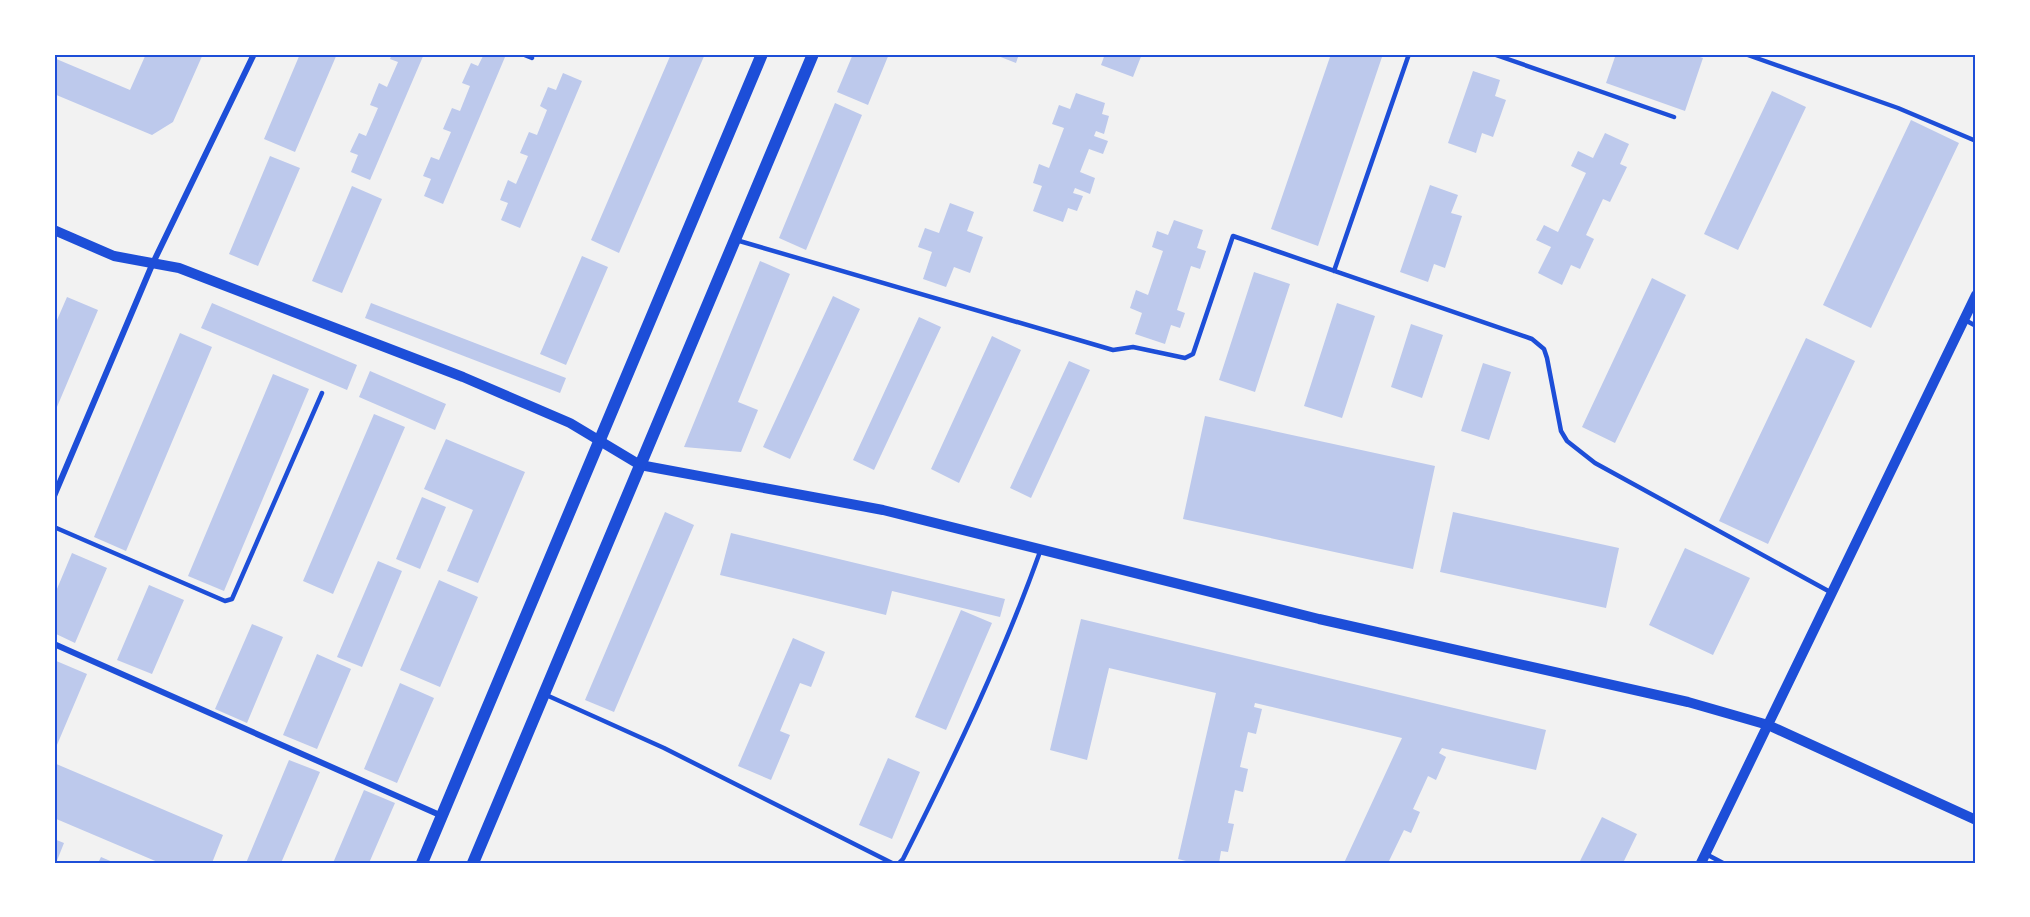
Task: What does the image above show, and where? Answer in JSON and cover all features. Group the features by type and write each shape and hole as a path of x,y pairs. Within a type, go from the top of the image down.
{"main road":[{"path":"422,863 762,54"},
{"path":"473,863 813,54"}],"street":[{"path":"54,496 152,265 254,54"},
{"path":"54,231 114,256 152,265 179,268 463,377 570,423 640,465 882,510 1319,619 1688,702 1768,725 1976,820"},
{"path":"1704,858 1976,295"},
{"path":"54,644 442,816"}],"lane":[{"path":"522,54 532,58"},
{"path":"1334,271 1409,54"},
{"path":"1493,54 1674,117"},
{"path":"1745,54 1898,108 1976,141"},
{"path":"735,240 1113,350 1133,347 1185,358 1192,354 1233,236 1532,339 1544,349 1562,431 1567,441 1595,463 1832,593"},
{"path":"1964,319 1976,326"},
{"path":"54,527 225,601 232,600 322,393"},
{"path":"898,863 903,859 967,730 1020,608 1041,549"},
{"path":"544,694 664,748 892,863"},
{"path":"1704,858 1723,863"}],"building":[{"path":"146,54 203,54 173,122 152,135 54,94 54,58 130,90"},
{"path":"300,54 337,54 295,152 264,139"},
{"path":"392,54 424,54 370,180 351,172 358,155 350,152 359,133 366,136 378,108 370,105 379,83 387,87 398,62 390,59"},
{"path":"484,54 505,57 443,204 424,196 431,179 423,176 431,157 439,160 451,132 443,129 452,108 460,111 470,86 462,83 471,63 478,66"},
{"path":"671,54 705,54 619,253 591,240"},
{"path":"853,54 889,54 868,105 837,92"},
{"path":"993,54 1019,54 1016,63"},
{"path":"1105,54 1142,54 1133,77 1101,65"},
{"path":"1331,54 1383,54 1318,246 1271,229"},
{"path":"1616,54 1691,54 1703,58 1685,111 1606,83"},
{"path":"1473,71 1500,80 1495,96 1506,100 1493,137 1482,133 1476,153 1448,143"},
{"path":"563,73 582,81 520,228 501,220 508,203 500,200 508,180 516,184 528,156 520,153 529,132 537,135 547,110 540,106 548,87 556,90"},
{"path":"1772,91 1806,107 1738,250 1704,234"},
{"path":"1076,93 1105,103 1102,114 1109,116 1104,134 1096,131 1094,136 1108,141 1103,154 1089,149 1080,172 1095,178 1090,194 1075,188 1073,193 1083,196 1077,211 1068,208 1063,222 1033,211 1042,186 1033,183 1039,164 1049,168 1064,128 1052,124 1059,105 1070,109"},
{"path":"835,103 862,115 806,250 779,238"},
{"path":"1911,120 1959,143 1871,328 1823,305"},
{"path":"1605,133 1629,144 1620,164 1627,167 1610,202 1603,199 1586,235 1594,239 1580,269 1571,265 1562,285 1538,273 1551,247 1536,240 1544,225 1558,232 1586,173 1571,166 1578,151 1593,158"},
{"path":"270,156 300,168 258,266 229,254"},
{"path":"1430,185 1458,195 1451,213 1462,216 1445,268 1434,264 1428,282 1400,272"},
{"path":"352,186 382,199 342,293 312,281"},
{"path":"950,203 974,212 967,231 983,237 970,273 954,267 946,287 923,279 932,252 918,247 925,228 939,233"},
{"path":"1174,220 1203,230 1197,248 1206,251 1200,269 1191,266 1177,310 1185,313 1180,328 1171,325 1165,344 1135,334 1142,313 1130,308 1136,290 1148,295 1163,251 1152,247 1157,231 1168,235"},
{"path":"582,256 608,267 566,365 540,354"},
{"path":"760,261 790,274 738,402 758,410 741,452 684,447"},
{"path":"1254,272 1290,284 1255,392 1219,380"},
{"path":"1652,278 1686,295 1615,443 1582,427"},
{"path":"833,296 860,309 790,459 763,447"},
{"path":"67,297 98,310 54,414 54,327"},
{"path":"212,303 357,365 347,390 201,328"},
{"path":"371,303 566,378 560,393 365,318"},
{"path":"1337,303 1375,316 1342,418 1304,406"},
{"path":"919,317 941,327 874,470 853,460"},
{"path":"1411,324 1443,335 1422,398 1391,387"},
{"path":"180,333 212,347 126,551 94,537"},
{"path":"992,336 1021,350 959,483 931,469"},
{"path":"1806,338 1855,361 1768,544 1719,521"},
{"path":"1069,361 1090,370 1031,498 1010,488"},
{"path":"1483,363 1511,372 1489,440 1461,431"},
{"path":"370,371 446,404 435,430 359,397"},
{"path":"273,374 309,389 224,591 188,576"},
{"path":"374,414 405,427 333,594 303,581"},
{"path":"1205,416 1435,466 1413,569 1183,519"},
{"path":"446,439 525,472 478,583 447,571 473,510 424,489"},
{"path":"422,497 446,507 420,569 396,559"},
{"path":"665,512 694,525 614,712 585,700"},
{"path":"1453,512 1619,548 1606,608 1440,572"},
{"path":"731,533 1005,599 1000,617 892,591 886,615 720,575"},
{"path":"1685,548 1750,578 1713,655 1649,625"},
{"path":"72,553 107,568 75,643 54,633 54,596"},
{"path":"378,561 402,571 362,667 337,657"},
{"path":"439,580 478,597 440,687 400,670"},
{"path":"149,585 184,600 152,674 117,660"},
{"path":"961,610 992,623 946,730 915,717"},
{"path":"1081,619 1546,730 1536,770 1442,748 1439,753 1446,757 1436,780 1428,776 1413,809 1420,812 1411,833 1404,830 1389,861 1395,863 1344,863 1402,738 1255,703 1254,707 1262,709 1256,734 1248,732 1240,767 1248,769 1243,792 1235,790 1228,823 1234,824 1228,852 1221,851 1219,863 1194,863 1178,859 1216,693 1109,668 1087,760 1050,750"},
{"path":"252,624 283,637 247,723 215,709"},
{"path":"793,638 825,652 811,687 800,683 780,731 790,735 771,780 738,766"},
{"path":"317,654 351,669 317,749 283,735"},
{"path":"54,660 87,674 54,752"},
{"path":"400,683 434,698 397,783 364,769"},
{"path":"888,758 920,772 892,839 859,825"},
{"path":"289,760 320,772 281,863 246,863"},
{"path":"54,763 223,835 212,863 160,863 54,818"},
{"path":"364,790 395,803 369,863 333,863"},
{"path":"1602,817 1637,834 1623,863 1579,863"},
{"path":"54,839 64,843 56,863 54,863"},
{"path":"101,857 115,863 98,863"}]}
